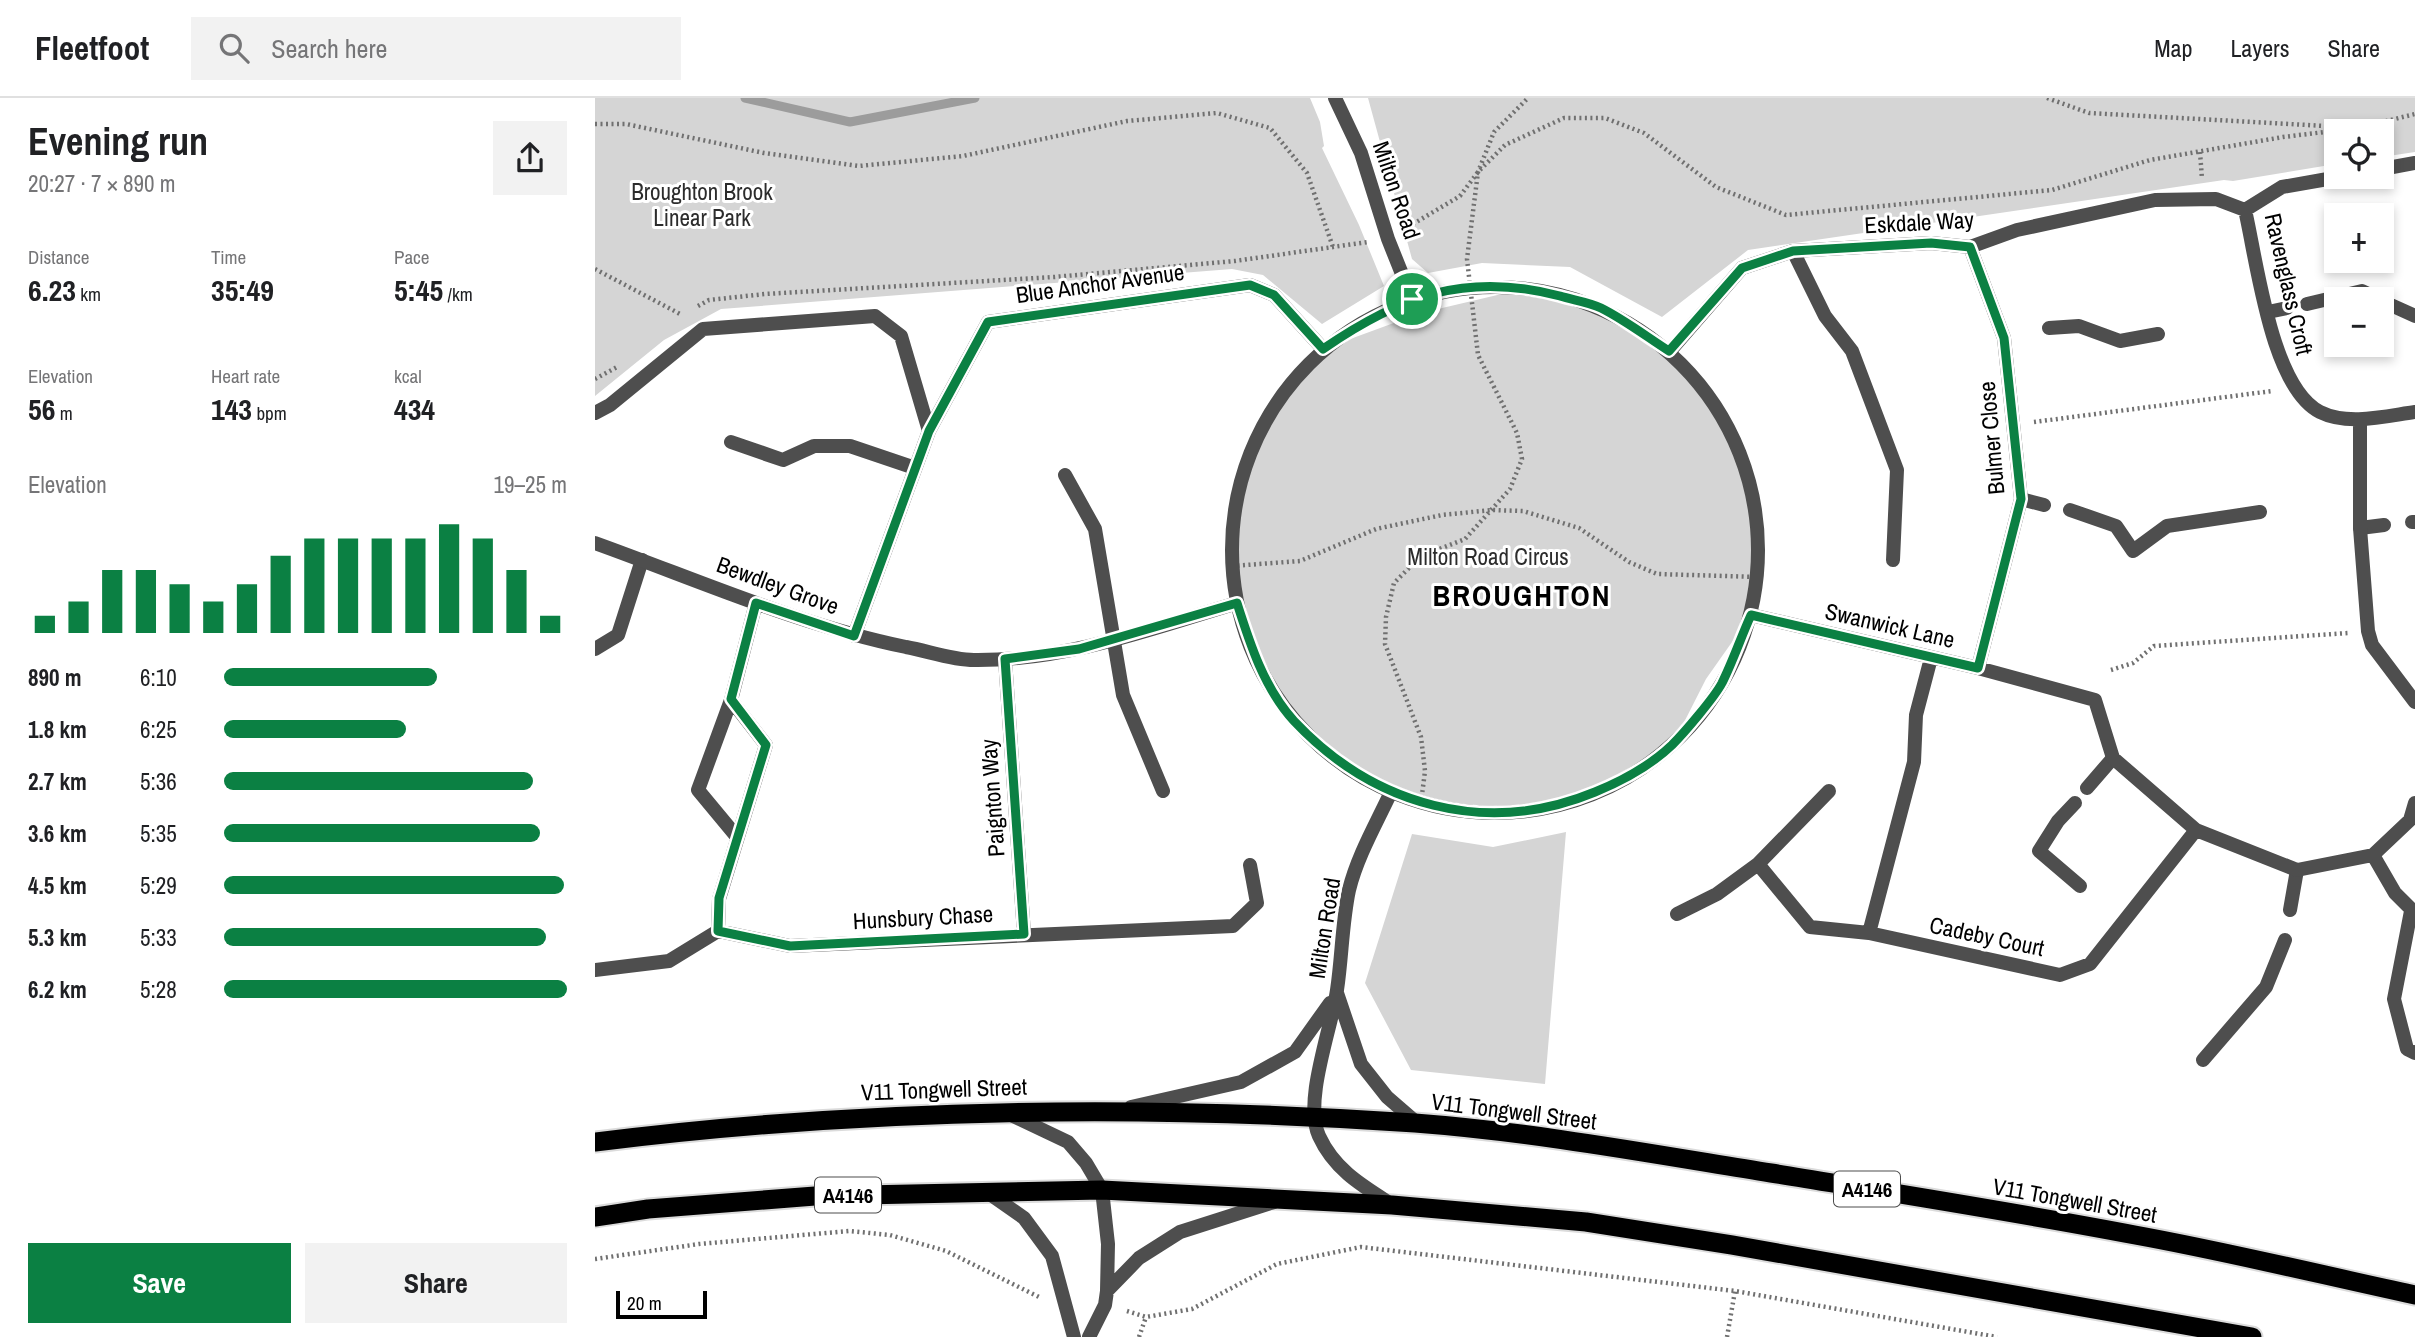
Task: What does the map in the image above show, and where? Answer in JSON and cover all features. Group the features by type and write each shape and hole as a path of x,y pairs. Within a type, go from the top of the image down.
{"highway":[{"name":"V11 Tongwell Street","path":"595,1142 832,1118 1001,1111 1116,1110 1417,1123 1660,1155 2137,1235 2415,1295"},
{"name":"A4146","path":"595,1217 648,1209 815,1196 1102,1190 1392,1205 1613,1226 2178,1322 2252,1337"}],"street":[{"name":"Milton Road","path":"1335,98 1361,153 1388,239 1412,299"},
{"path":"2394,167 2415,163"},
{"name":"Ravenglass Croft","path":"2324,180 2282,187 2245,210 2278,355 2293,388 2320,411 2360,420 2415,412"},
{"name":"Eskdale Way","path":"1669,351 1742,268 1793,251 1931,243 1970,247 2017,230 2155,201 2216,199 2245,210"},
{"name":"Bulmer Close","path":"1970,247 2004,338 2021,499 1978,668"},
{"path":"1793,251 1825,316 1853,351 1897,470 1893,560"},
{"name":"Blue Anchor Avenue","path":"854,636 929,431 988,322 1250,285 1274,295 1323,349"},
{"path":"1471,287 1527,288 1600,307 1669,351 1724,418 1750,480 1758,528 1758,577 1751,615 1721,686 1672,746 1624,780 1566,804 1506,813 1457,811 1421,803 1391,792 1336,761 1293,719 1257,664 1237,603 1232,566 1233,519 1249,455 1280,397 1323,349 1365,320 1412,299 1471,287"},
{"path":"2307,304 2324,300"},
{"path":"2394,306 2415,316"},
{"path":"2268,312 2287,308"},
{"path":"595,413 610,405 703,329 875,316 901,336 929,431"},
{"path":"2049,328 2080,327 2120,341 2158,334"},
{"path":"2360,420 2360,528 2368,631 2372,645 2415,702"},
{"path":"731,442 783,460 814,446 850,446 915,468"},
{"path":"1065,475 1095,530 1112,640 1128,708 1163,791"},
{"path":"2021,499 2045,505"},
{"path":"2070,510 2116,526 2133,551 2167,526 2260,512"},
{"path":"2360,528 2384,525"},
{"name":"Bewdley Grove","path":"595,543 854,636 970,660 1005,659 1079,649 1237,603"},
{"path":"595,649 618,635 642,560"},
{"path":"737,836 698,790 731,699 756,603"},
{"name":"Swanwick Lane","path":"1751,615 1978,668 2095,700 2113,758"},
{"path":"1869,933 1914,762 1916,715 1931,658"},
{"name":"Paignton Way","path":"1005,659 1024,934"},
{"path":"595,970 669,961 718,931 719,898 766,745 731,699"},
{"path":"2087,788 2113,758 2196,830 2297,870 2372,855 2410,820 2415,803"},
{"path":"1677,914 1717,894 1758,864 1829,791"},
{"name":"Milton Road","path":"1391,792 1349,890 1337,993 1323,1041 1314,1118 1319,1135 1336,1165 1392,1205"},
{"path":"2075,803 2058,821 2039,851 2080,886"},
{"name":"Cadeby Court","path":"1758,864 1810,927 1869,933 2060,975 2090,964 2196,830"},
{"path":"2372,855 2395,893 2413,912 2394,999 2407,1049 2415,1053"},
{"name":"Hunsbury Chase","path":"718,931 790,946 1233,926 1257,903 1250,865"},
{"path":"2290,910 2297,870"},
{"path":"2203,1060 2266,987 2285,940"},
{"name":"Milton Road","path":"1337,993 1361,1064 1387,1097 1417,1123"},
{"path":"1116,1110 1241,1082 1295,1052 1337,993"},
{"path":"1001,1111 1068,1142 1086,1163 1102,1190 1108,1244 1106,1298"},
{"path":"988,1192 1024,1218 1052,1256 1074,1337"},
{"path":"1089,1337 1106,1298 1139,1258 1180,1232 1285,1198"}],"path":[{"path":"1421,803 1425,771 1421,737 1385,644 1385,617 1394,583 1429,553 1465,539 1510,489 1522,459 1517,433 1478,355 1467,259 1478,172 1494,132 1528,98"},
{"path":"2046,98 2089,113 2324,126"},
{"path":"595,124 626,124 764,153 859,166 963,156 1128,121 1217,113 1270,128 1307,173 1333,247"},
{"path":"2394,119 2415,114"},
{"path":"673,323 709,300 765,294 1054,277 1235,261 1388,239 1460,196 1478,172 1505,145 1564,118 1605,118 1644,133 1716,187 1786,215 2052,190 2150,160 2324,132"},
{"path":"597,269 682,315"},
{"path":"595,379 626,360"},
{"path":"2012,425 2293,388"},
{"path":"1232,566 1300,561 1376,529 1442,515 1492,510 1523,512 1579,528 1629,562 1657,573 1758,577"},
{"path":"2111,670 2133,663 2154,646 2368,631"},
{"path":"595,1259 699,1244 862,1232 890,1235 946,1251 1030,1294 1066,1305"},
{"path":"1106,1298 1146,1317 1192,1309 1277,1264 1361,1247 1735,1292 1997,1337"},
{"path":"1727,1337 1735,1292"},
{"path":"1139,1337 1146,1317"}],"green space":[{"name":"Broughton Brook Linear Park","path":"595,98 1310,98 1320,122 1324,146 1322,148 1359,225 1384,286 1322,324 1263,275 1232,269 721,309 664,340 595,396"},
{"path":"1368,98 2415,98 2415,152 2394,155 2394,119 2324,119 2324,166 1748,250 1662,317 1570,267 1482,263 1428,273 1412,259"},
{"name":"Milton Road Circus","path":"1527,288 1600,307 1670,351 1724,417 1750,479 1758,528 1758,577 1751,615 1706,679 1672,746 1624,780 1566,804 1506,813 1457,811 1421,803 1391,792 1336,761 1293,719 1257,664 1237,603 1232,566 1233,519 1249,455 1280,397 1323,349 1421,313"},
{"path":"1566,832 1545,1084 1411,1070 1365,983 1412,834 1493,847"}],"waterway":[{"path":"745,98 850,122 975,98"}],"district":[{"name":"BROUGHTON","path":"1522,595"}],"route":[{"path":"1931,243 1970,247 2004,338 2021,499 1978,668 1751,615 1721,686 1672,746 1624,780 1566,804 1506,813 1457,811 1421,803 1391,792 1336,761 1293,719 1257,664 1237,603 1079,649 1005,659 1024,934 790,946 718,931 719,898 766,745 731,699 756,603 854,636 929,431 988,322 1250,285 1274,295 1323,349 1365,320 1412,299 1471,287 1527,288 1600,307 1669,351 1742,268 1793,251 1931,243"}]}
